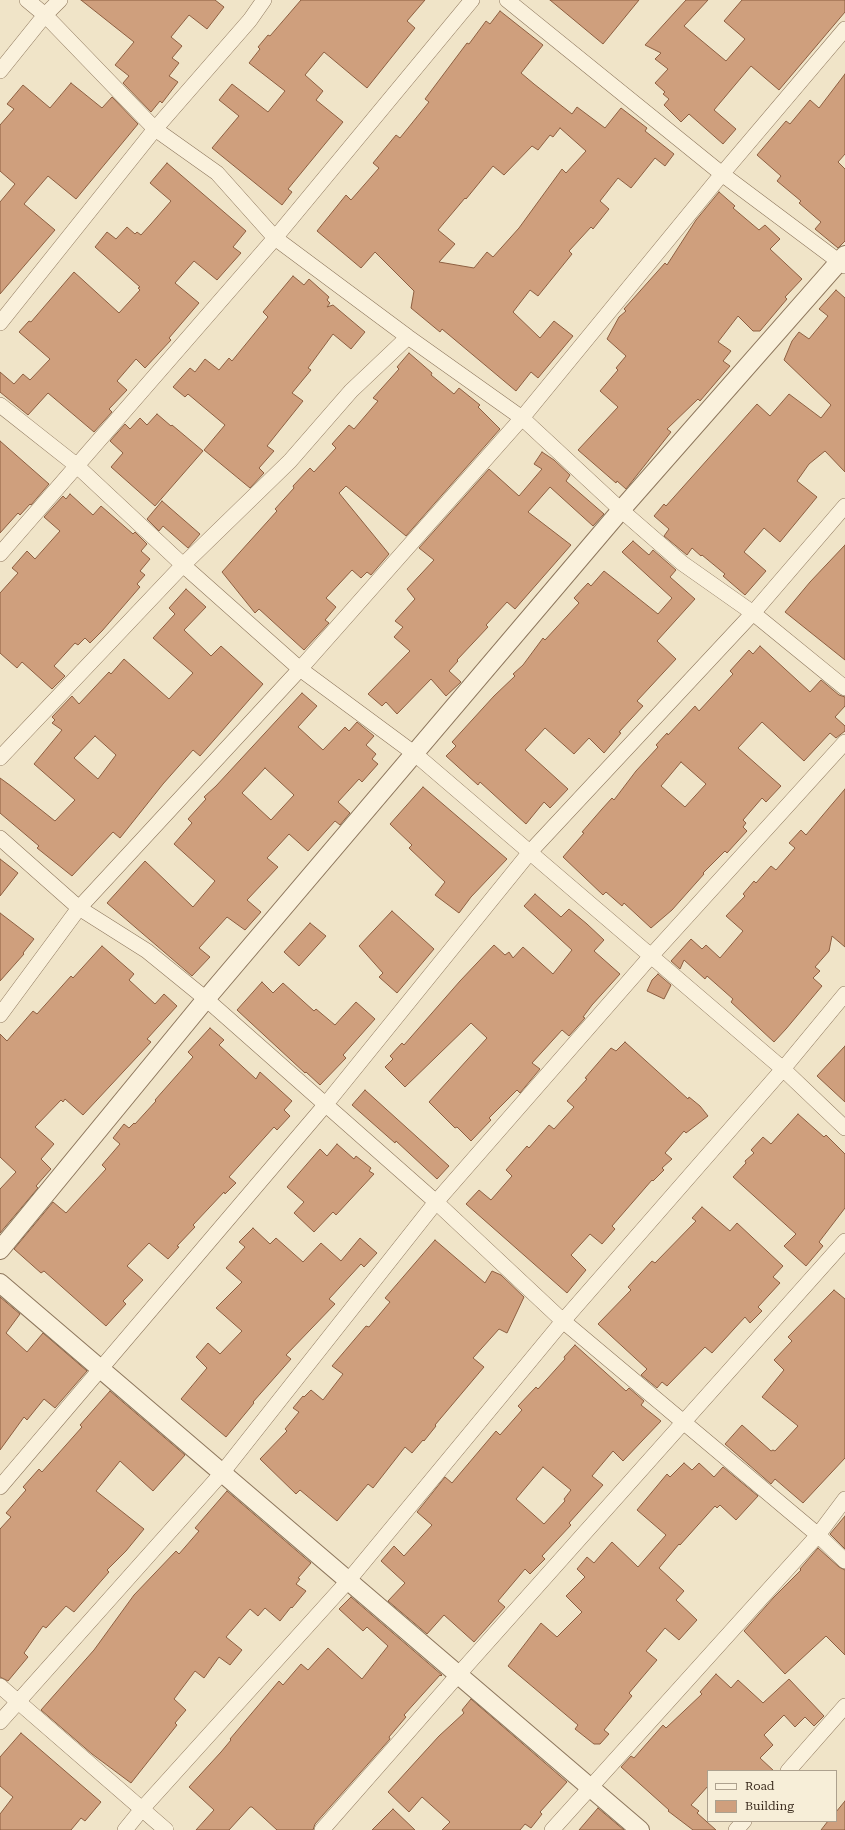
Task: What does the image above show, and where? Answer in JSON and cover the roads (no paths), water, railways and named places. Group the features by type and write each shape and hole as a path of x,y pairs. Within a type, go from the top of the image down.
{"street":[{"path":"27,0 45,15 155,129 217,173 276,238 408,337 522,418 621,510 682,563 753,613 845,688"},
{"path":"0,71 45,15 60,0"},
{"path":"0,323 155,129 250,20 264,0"},
{"path":"0,554 76,465 276,238 472,0"},
{"path":"0,1250 206,999 621,510 843,260 722,174 507,0"},
{"path":"0,1015 79,908 300,669 522,418 722,174 845,29"},
{"path":"0,758 183,565 290,461 351,391 408,337"},
{"path":"0,405 76,465 183,565 300,669 415,754 783,1069 845,1128"},
{"path":"0,1488 100,1368 326,1104 530,852 753,613 845,506"},
{"path":"0,1722 222,1473 436,1202 651,956 845,742"},
{"path":"0,838 79,908 147,950 206,999 436,1202 563,1321 818,1535 845,1561"},
{"path":"125,1830 142,1809 348,1581 563,1321 783,1069 845,994"},
{"path":"322,1830 682,1422 845,1241"},
{"path":"0,1283 640,1830"},
{"path":"552,1830 818,1535 845,1499"},
{"path":"0,1686 166,1830"},
{"path":"789,1770 845,1706"},
{"path":"736,1830 743,1822"}]}
